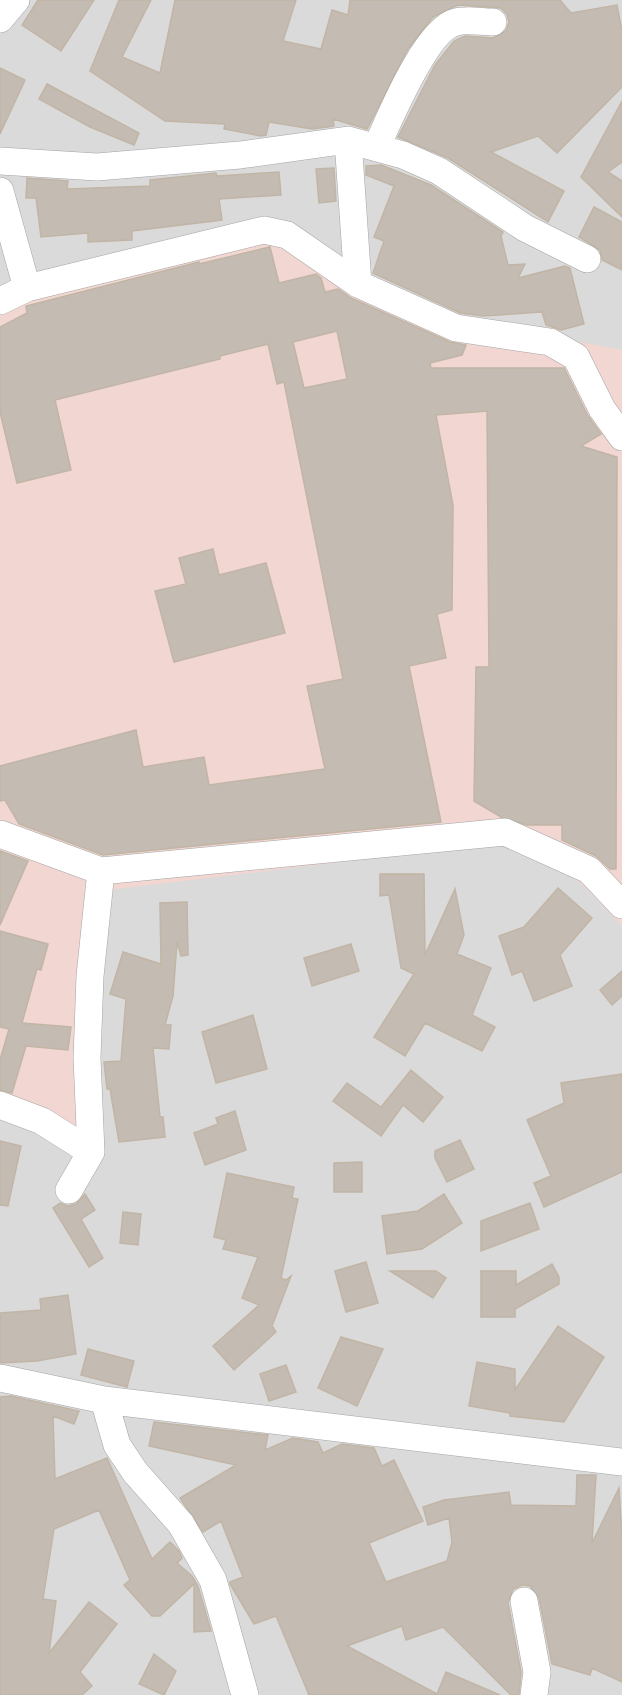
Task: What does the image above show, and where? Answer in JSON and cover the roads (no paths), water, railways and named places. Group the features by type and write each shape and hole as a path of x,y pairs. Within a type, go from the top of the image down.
{"street":[{"path":"0,19 16,0"},
{"path":"377,146 414,69 437,35 455,22 493,22"},
{"path":"348,140 358,284"},
{"path":"0,161 97,166 240,155 348,140 377,146 440,171 525,228 587,259"},
{"path":"0,192 27,288"},
{"path":"0,302 27,288 264,230 286,236 358,284 456,328 550,342 576,357 602,409 622,437"},
{"path":"0,834 101,871 505,832 589,870 622,904"},
{"path":"69,1190 91,1152 87,1058 90,976 101,871"},
{"path":"0,1105 42,1121 91,1152"},
{"path":"0,1378 104,1400 622,1462"},
{"path":"104,1400 117,1445 135,1472 181,1524 213,1580 245,1695"},
{"path":"524,1601 537,1672 534,1695"}]}
